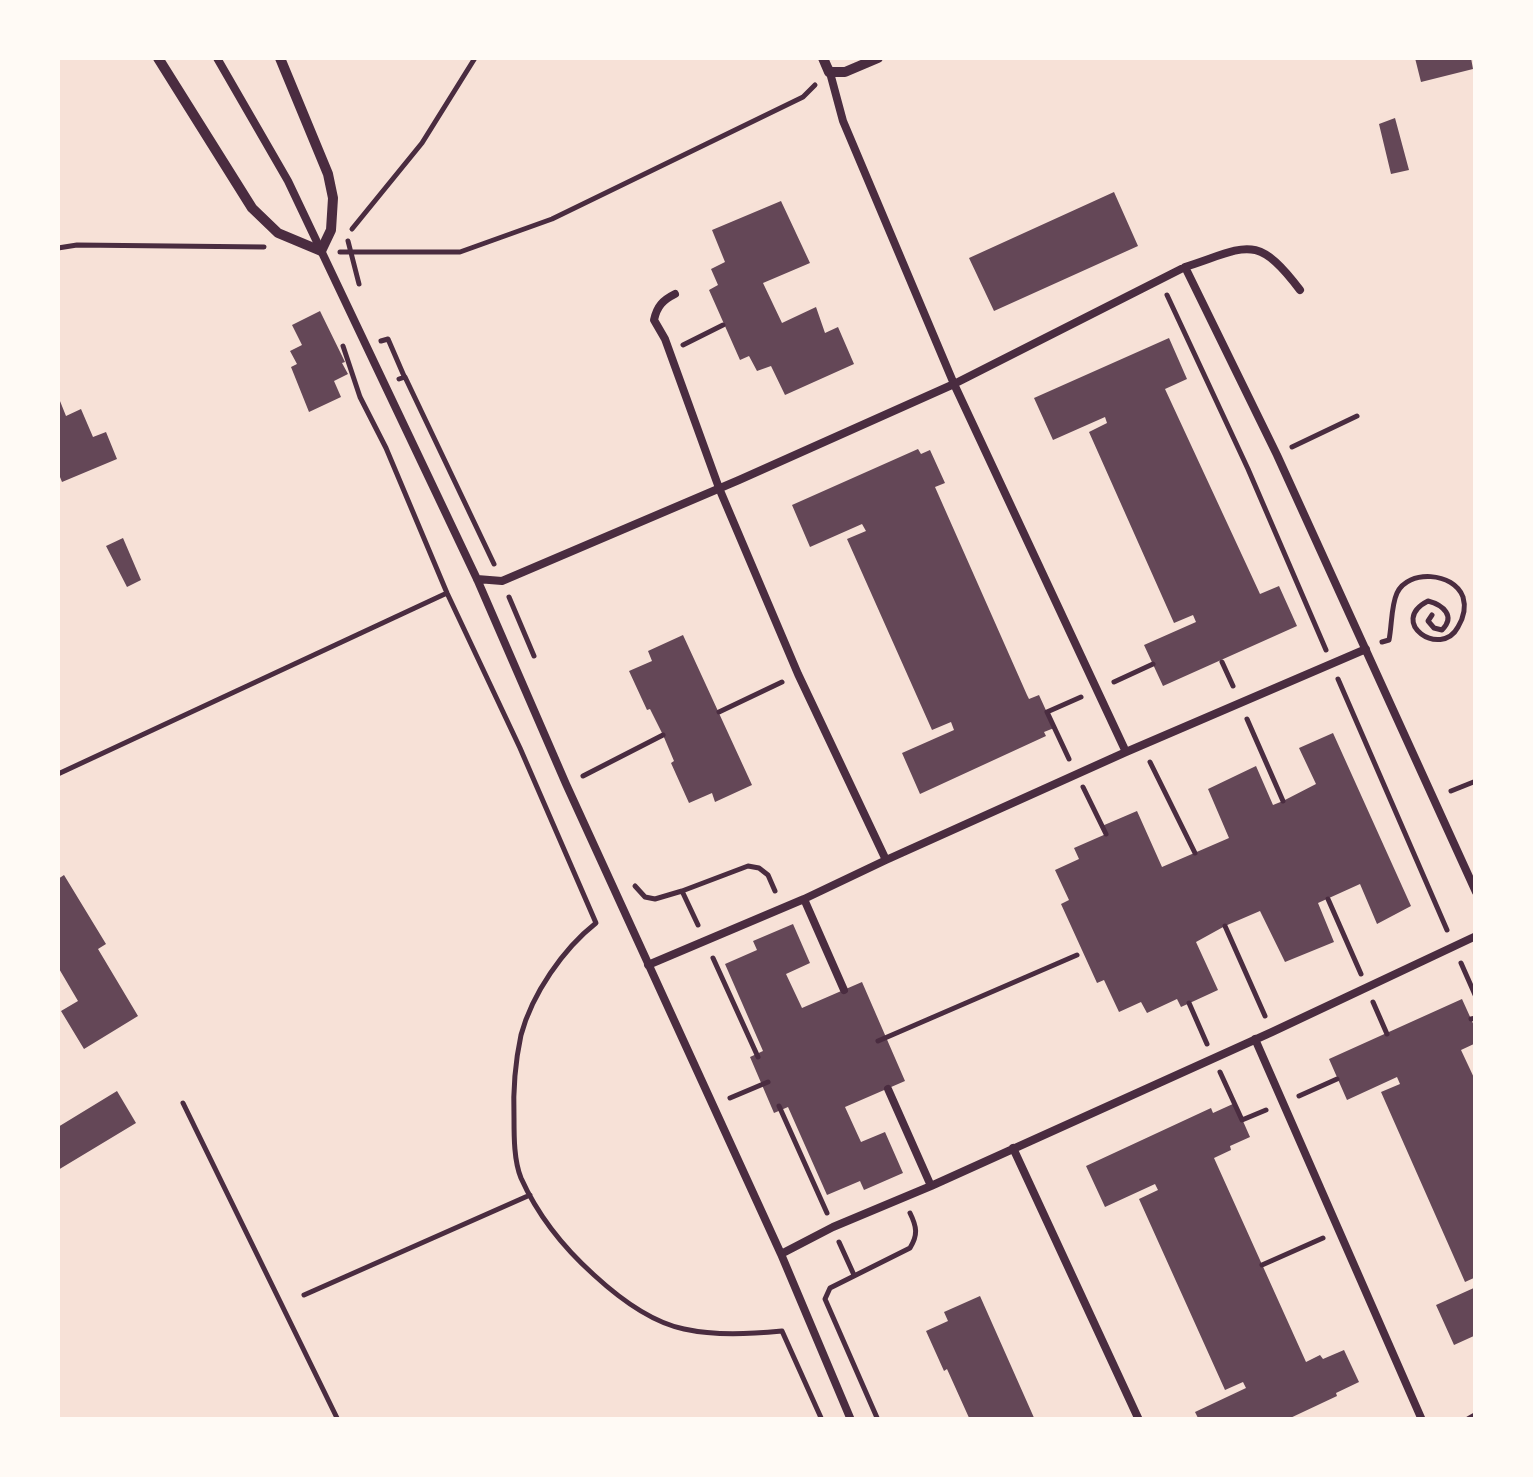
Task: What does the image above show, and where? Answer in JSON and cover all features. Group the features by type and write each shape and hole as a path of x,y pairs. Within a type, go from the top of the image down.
{"street":[{"path":"158,58 252,208 278,233 321,251 331,230 333,198 328,174 280,58"},
{"path":"825,58 829,72 845,72 878,58"}],"lane":[{"path":"217,58 288,181 477,579 566,784 781,1254 850,1420"},
{"path":"829,72 843,120 954,384 1126,752"},
{"path":"477,579 502,581 719,488 954,384 1185,267 1250,247 1266,253 1284,268 1300,290"},
{"path":"1185,267 1277,454 1476,892"},
{"path":"675,294 664,300 654,320 665,340 719,488 798,674 886,860"},
{"path":"648,964 809,897 1126,752 1366,649"},
{"path":"809,897 844,990"},
{"path":"781,1254 832,1227 1272,1032 1476,936"},
{"path":"1255,1039 1422,1420"},
{"path":"888,1089 931,1186"},
{"path":"1012,1148 1139,1420"}],"path":[{"path":"321,251 347,236 422,143 475,58"},
{"path":"321,251 460,252 570,211 803,97 829,72"},
{"path":"58,248 274,246"},
{"path":"1159,279 1248,469 1476,998"},
{"path":"338,331 360,398 386,448 446,593 520,748 596,923 580,936 552,972 522,1032 516,1068 514,1140 520,1175 558,1239 616,1296 681,1329 716,1334 782,1330 822,1420"},
{"path":"360,398 405,377 502,581 539,669"},
{"path":"1248,469 1357,416"},
{"path":"1366,649 1389,640 1397,592 1404,583 1418,577 1436,577 1459,589 1464,612 1454,634 1444,640 1430,639 1413,625 1418,606 1428,601 1446,610 1449,619 1442,630 1428,621 1432,615"},
{"path":"58,774 446,593"},
{"path":"1222,662 1237,696"},
{"path":"719,712 798,674"},
{"path":"1245,714 1283,801"},
{"path":"584,775 663,735"},
{"path":"1142,746 1195,853"},
{"path":"1434,798 1476,781"},
{"path":"634,884 645,897 655,899 748,866 768,875 780,901 806,892 809,897"},
{"path":"682,892 758,1057"},
{"path":"1328,899 1365,983"},
{"path":"1225,926 1272,1032"},
{"path":"878,1041 1080,953 886,1037"},
{"path":"1372,1000 1387,1034"},
{"path":"714,1106 768,1082"},
{"path":"182,1103 338,1420"},
{"path":"779,1106 854,1276"},
{"path":"304,1295 530,1195"},
{"path":"878,1420 824,1300 830,1288 910,1248 916,1238 916,1226 910,1211 920,1207"},
{"path":"1262,1264 1340,1230"}],"building":[{"path":"1415,58 1471,58 1473,69 1421,82"},
{"path":"1395,118 1409,170 1391,174 1379,124"},
{"path":"1114,192 1138,246 994,311 969,258"},
{"path":"781,201 810,263 763,283 782,323 816,307 825,333 838,327 854,364 785,395 771,366 757,371 749,356 740,360 709,290 718,285 711,269 725,262 712,230"},
{"path":"320,311 348,374 334,381 341,397 309,412 291,367 297,364 290,351 302,345 292,325"},
{"path":"1169,338 1187,379 1165,389 1260,594 1279,586 1297,626 1163,686 1144,645 1196,622 1193,615 1174,623 1089,432 1107,423 1105,417 1053,440 1034,398"},
{"path":"58,396 66,416 81,409 93,437 106,432 117,459 62,482 58,472"},
{"path":"918,449 921,454 930,450 945,483 935,487 1027,695 1029,699 1039,695 1054,728 1044,732 1046,736 920,794 902,753 954,730 951,722 932,730 847,539 866,531 862,524 810,547 792,505"},
{"path":"123,538 141,580 127,587 106,546"},
{"path":"683,635 752,785 715,802 712,793 689,803 663,735 629,671 652,661 648,651"},
{"path":"1333,733 1411,906 1377,924 1360,884 1318,903 1334,942 1285,962 1260,911 1196,942 1218,990 1181,1007 1177,999 1147,1013 1141,1002 1119,1012 1104,980 1097,983 1061,904 1069,900 1055,870 1079,859 1074,848 1106,834 1102,826 1137,811 1162,867 1229,838 1208,789 1256,766 1273,805 1283,801 1316,784 1299,748"},
{"path":"64,875 106,944 98,949 138,1016 84,1049 61,1011 78,1001 58,967 58,879"},
{"path":"793,924 810,963 786,974 802,1008 862,982 905,1081 845,1107 861,1142 885,1132 903,1173 864,1190 860,1181 827,1195 788,1107 774,1113 750,1057 763,1051 725,964 757,950 753,941"},
{"path":"1462,999 1476,1030 1476,1043 1461,1050 1476,1082 1476,1277 1465,1282 1381,1092 1400,1084 1397,1077 1347,1100 1329,1059"},
{"path":"117,1091 136,1123 58,1170 58,1127"},
{"path":"1235,1103 1250,1137 1214,1158 1306,1362 1344,1350 1359,1382 1286,1420 1199,1420 1195,1412 1246,1388 1243,1382 1225,1390 1139,1199 1158,1190 1155,1184 1105,1207 1086,1166 1211,1108 1213,1113"},
{"path":"1476,1287 1476,1335 1454,1345 1436,1305"},
{"path":"980,1296 1035,1420 970,1420 926,1331 948,1321 944,1312"}]}
